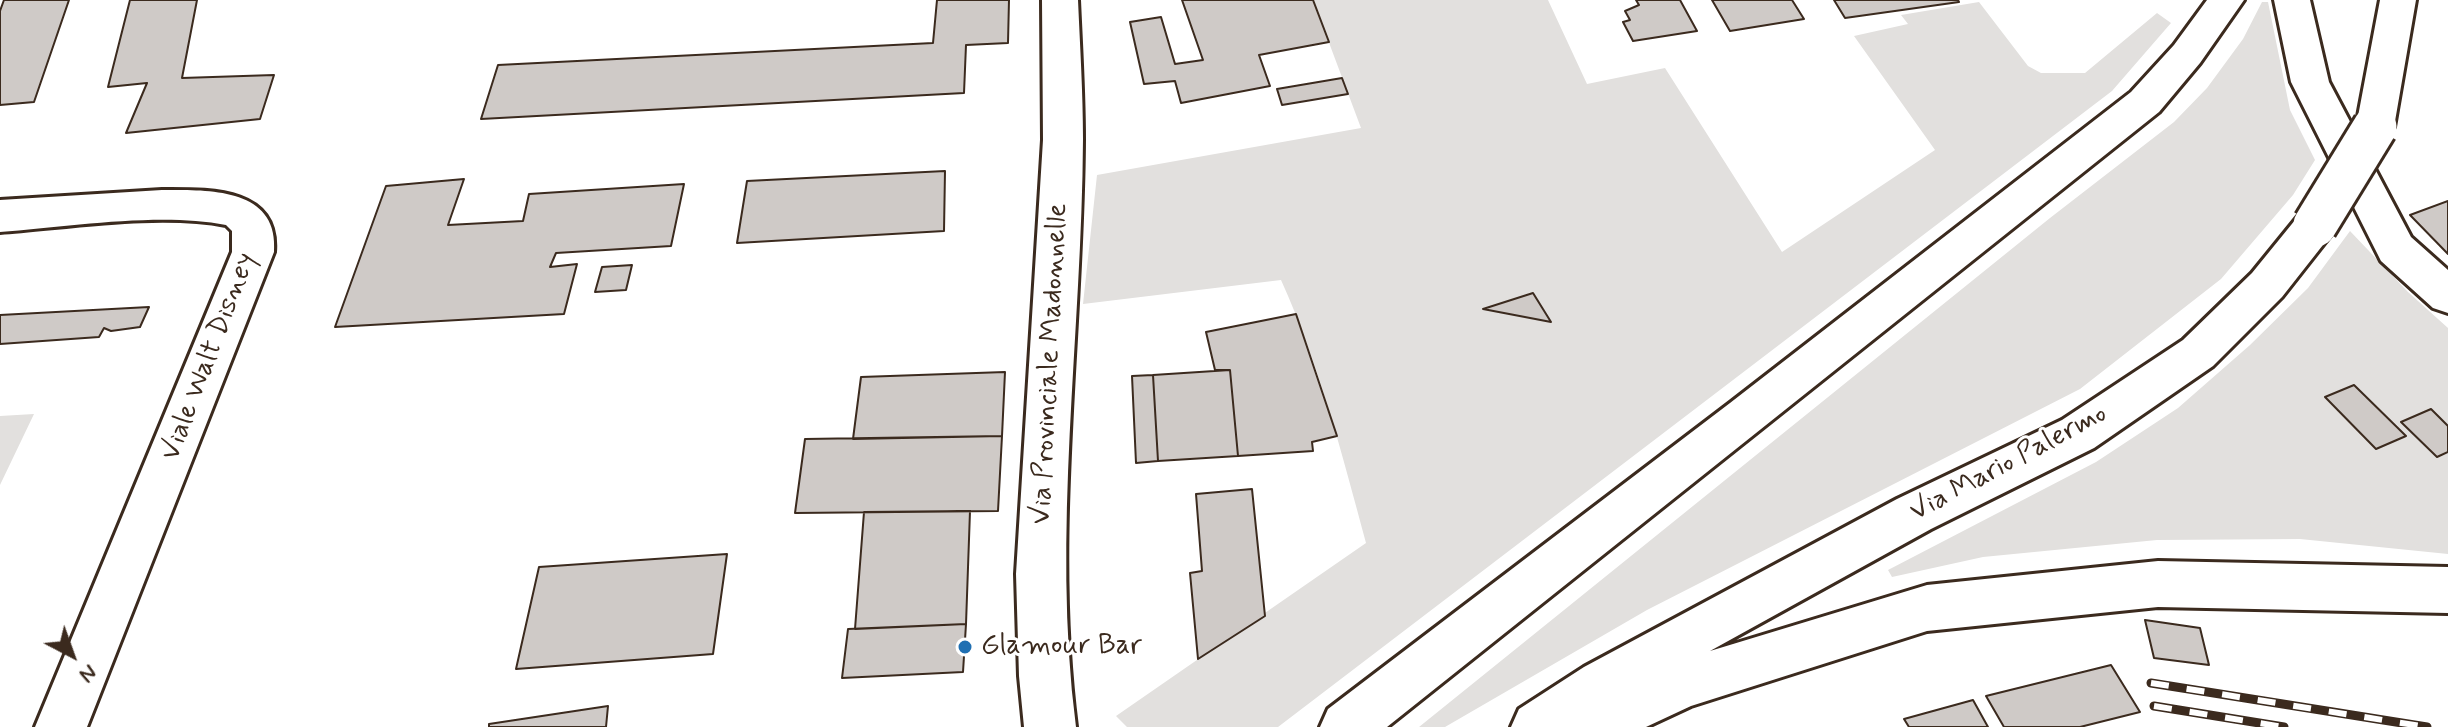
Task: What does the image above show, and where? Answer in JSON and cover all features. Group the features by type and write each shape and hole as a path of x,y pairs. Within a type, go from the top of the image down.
{"street":[{"name":"Via Provinciale Madonnelle","path":"1050,727 1044,676 1040,574 1063,140 1060,0"},
{"path":"1346,727 2145,102 2187,54 2226,0"},
{"path":"2292,0 2310,82 2396,249 2448,296"},
{"name":"Via Mario Palermo","path":"1537,727 1602,684 1914,514 2078,434 2198,353 2267,285 2315,225 2375,127 2398,0"},
{"name":"Viale Walt Disney","path":"0,216 194,205 238,213 249,222 255,237 253,252 61,727"},
{"path":"1588,727 1684,684 1927,608 2158,584 2448,590"}],"shaded area":[{"path":"1313,0 1548,0 1587,84 1665,68 1782,252 1935,150 1854,36 1908,24 1901,15 1979,2 2028,66 2041,73 2085,73 2157,13 2171,23 2112,91 1278,727 1127,727 1116,716 1366,543 1318,377 1281,280 1083,304 1097,175 1361,128"},
{"path":"2262,2 2268,2 2290,110 2315,160 2293,195 2221,279 2080,389 1647,610 1445,727 1419,727 2050,218 2174,122 2207,88 2243,39"},
{"path":"2350,231 2408,292 2448,328 2448,554 2300,539 2157,540 1983,557 1892,577 1888,570 2096,462 2178,408 2250,345 2308,288"},
{"path":"34,414 0,485 0,416"}],"building":[{"path":"4,0 69,0 34,102 0,105 0,11"},
{"path":"130,0 197,0 182,78 274,75 260,119 126,133 147,83 108,87"},
{"path":"937,0 1009,0 1008,43 966,45 964,93 481,119 498,65 933,43"},
{"path":"1182,0 1313,0 1329,42 1259,55 1270,86 1181,103 1175,81 1144,84 1130,22 1161,17 1175,64 1203,60"},
{"path":"1636,0 1680,0 1697,31 1633,41 1623,22 1630,20 1625,11 1639,5"},
{"path":"1712,0 1792,0 1804,19 1730,31"},
{"path":"1834,0 1958,0 1959,2 1845,18"},
{"path":"1342,78 1348,94 1282,105 1277,89"},
{"path":"945,171 944,231 737,243 747,181"},
{"path":"464,179 448,225 523,221 529,194 684,184 671,246 556,253 550,267 577,264 564,314 335,327 386,186"},
{"path":"2448,201 2448,254 2410,215"},
{"path":"632,265 626,290 595,292 602,267"},
{"path":"1533,293 1551,322 1483,309"},
{"path":"149,307 140,327 111,331 104,328 99,337 0,344 0,315"},
{"path":"1296,314 1337,436 1312,442 1313,451 1238,456 1230,370 1215,370 1206,332"},
{"path":"1230,370 1238,456 1158,461 1153,375"},
{"path":"1005,372 1002,436 853,439 861,377"},
{"path":"1153,375 1158,461 1136,463 1132,376"},
{"path":"2354,385 2406,436 2376,449 2325,397"},
{"path":"2431,409 2448,426 2448,452 2437,457 2401,422"},
{"path":"1002,436 998,511 795,513 805,439"},
{"path":"1252,489 1265,616 1198,659 1190,573 1202,571 1196,494"},
{"path":"970,511 966,624 855,629 864,512"},
{"path":"727,554 713,654 516,669 539,567"},
{"path":"2145,620 2200,628 2209,665 2154,658"},
{"path":"966,624 963,672 842,678 848,629"},
{"path":"2111,665 2140,712 2080,727 2004,727 1986,696"},
{"path":"1973,700 1988,727 1909,727 1904,719"},
{"path":"608,706 606,727 489,727 489,724"}],"railway":[{"path":"2151,683 2427,727"},
{"path":"2154,706 2284,727"}],"place":[{"name":"Glamour Bar","path":"965,647"}]}
